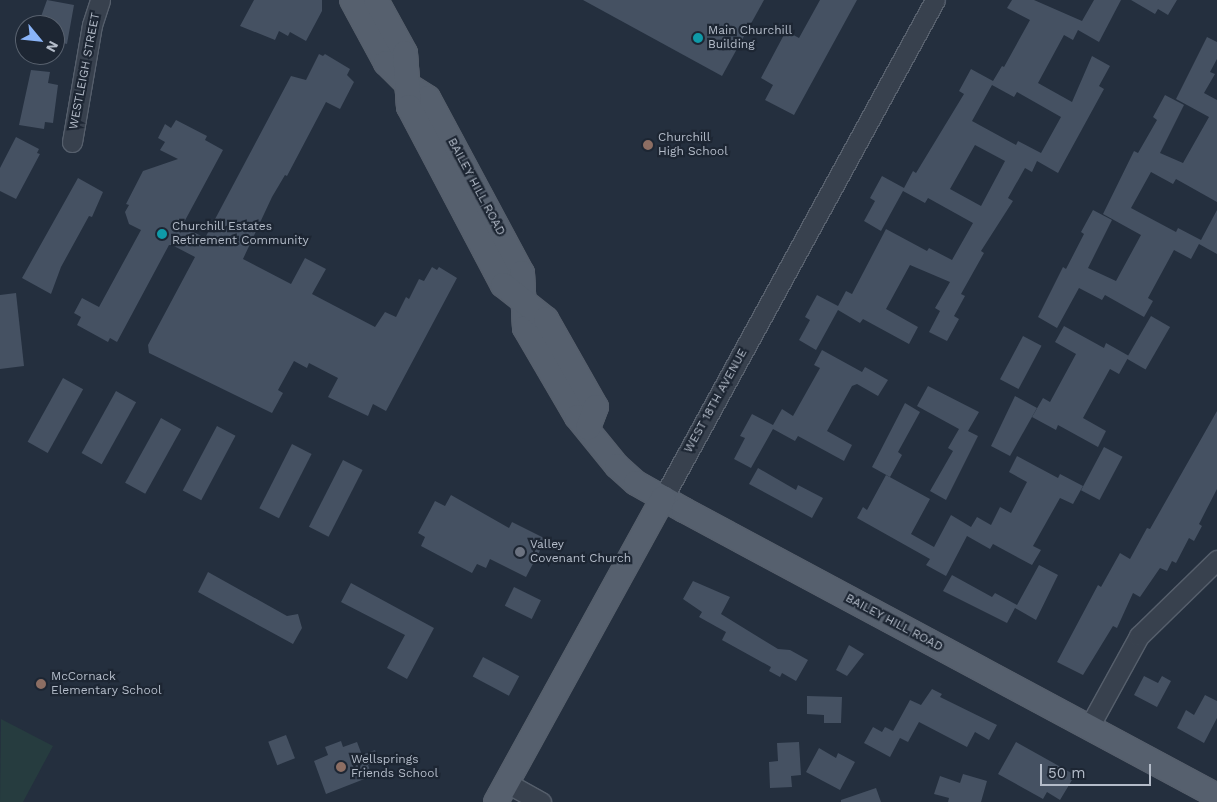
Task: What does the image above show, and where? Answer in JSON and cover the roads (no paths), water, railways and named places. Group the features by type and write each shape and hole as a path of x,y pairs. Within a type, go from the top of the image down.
{"main road":[{"name":"BAILEY HILL ROAD","path":"352,0 386,63 409,86 428,98 522,273 522,300 546,319 596,407 588,428 616,466 636,483 662,498 1217,796"},
{"path":"376,0 405,53 409,86"},
{"name":"WEST 18TH AVENUE","path":"501,793 662,498"}],"street":[{"name":"WESTLEIGH STREET","path":"72,142 92,25 100,0"},
{"name":"WEST 18TH AVENUE","path":"662,498 935,0"},
{"path":"1089,727 1139,636 1217,560"},
{"path":"501,793 541,802"}],"place":[{"name":"Main Churchill Building","path":"698,38"},
{"name":"Churchill High School","path":"648,145"},
{"name":"Churchill Estates Retirement Community","path":"162,234"},
{"name":"Valley Covenant Church","path":"520,552"},
{"name":"McCornack Elementary School","path":"41,684"},
{"name":"Wellsprings Friends School","path":"341,767"}]}
